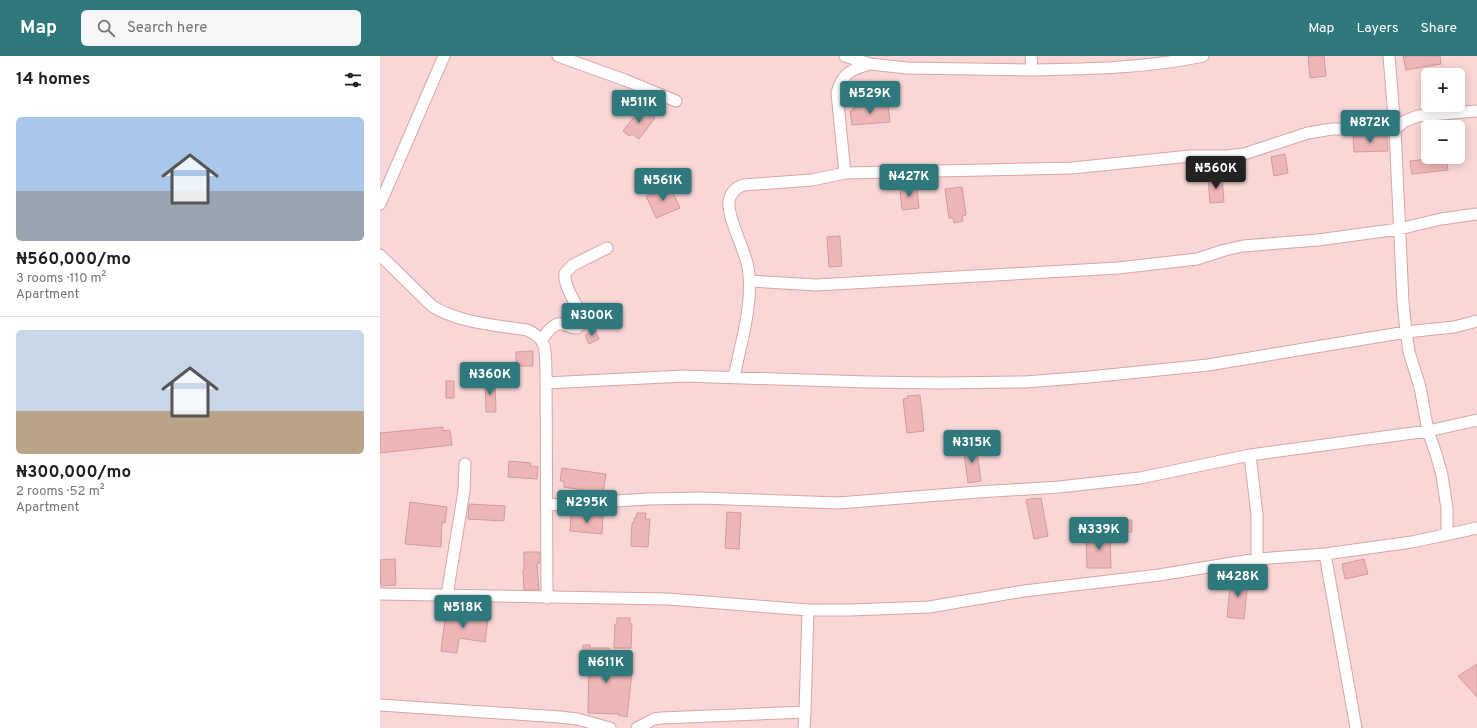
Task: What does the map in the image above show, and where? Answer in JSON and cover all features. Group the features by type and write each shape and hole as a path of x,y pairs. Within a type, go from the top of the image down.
{"street":[{"path":"380,204 444,56"},
{"path":"558,56 625,80 676,101"},
{"path":"845,56 870,64 907,68 1032,70 1095,68 1177,62 1203,56"},
{"path":"1031,56 1032,70"},
{"path":"1389,56 1396,129 1402,302 1409,352 1420,387 1428,431 1442,474 1447,509 1447,534"},
{"path":"845,173 837,92 839,82 855,68 870,64"},
{"path":"734,377 745,321 750,281 748,265 728,204 730,194 736,188 743,185 753,183 767,184 812,180 845,173 1072,168 1190,156 1227,156 1244,154 1308,132 1332,129 1396,129 1405,121 1418,116 1477,111"},
{"path":"750,281 816,285 1118,268 1197,259 1243,246 1318,240 1399,229 1441,219 1477,214"},
{"path":"542,339 551,328 558,324 562,324 569,328 577,328 581,324 583,319 566,284 564,278 565,273 573,265 607,248"},
{"path":"380,255 432,306 440,311 464,320 527,330 536,334 542,339 545,348 546,383 547,598"},
{"path":"546,383 684,376 867,382 1025,382 1208,365 1406,332 1454,328 1477,321"},
{"path":"547,504 701,498 838,503 1059,487 1140,478 1250,455 1428,431 1477,420"},
{"path":"1250,455 1257,515 1257,559"},
{"path":"447,595 464,491 465,464"},
{"path":"380,594 668,599 808,610 929,607 1024,591 1159,575 1257,559 1325,554 1412,542 1477,528"},
{"path":"1325,554 1356,728"},
{"path":"804,728 808,610"},
{"path":"380,705 560,717 588,721 610,728"},
{"path":"637,728 654,719 661,718 805,712"}],"building":[{"path":"1308,56 1324,56 1326,76 1310,78"},
{"path":"1403,56 1440,56 1441,64 1406,70"},
{"path":"888,105 890,122 852,125 850,111 853,111 853,108"},
{"path":"641,108 655,118 639,139 632,134 629,136 623,131"},
{"path":"1353,136 1387,136 1388,151 1354,152"},
{"path":"1285,154 1288,173 1274,176 1271,157"},
{"path":"1421,160 1421,164 1447,164 1448,170 1412,174 1410,161"},
{"path":"1222,177 1224,202 1210,203 1208,178"},
{"path":"670,186 680,208 656,218 646,196"},
{"path":"912,186 912,189 917,188 919,208 902,210 900,190 904,190 904,187"},
{"path":"962,187 966,215 962,216 963,221 954,223 953,218 949,218 945,189"},
{"path":"840,236 842,266 829,267 827,237"},
{"path":"595,330 599,339 589,344 585,335"},
{"path":"533,351 533,366 516,366 516,352"},
{"path":"485,379 495,379 496,412 486,412"},
{"path":"446,381 454,381 454,398 446,398"},
{"path":"920,395 924,431 907,433 903,399 908,398 907,396"},
{"path":"443,427 443,431 450,430 452,445 380,453 380,433"},
{"path":"976,445 981,481 968,483 963,447"},
{"path":"509,461 531,463 530,466 538,467 537,479 508,477"},
{"path":"562,468 606,474 603,493 564,487 564,481 560,481"},
{"path":"1041,498 1048,536 1034,539 1026,500"},
{"path":"410,502 447,507 445,523 442,522 441,547 405,544"},
{"path":"469,504 505,506 504,521 468,519"},
{"path":"727,512 741,513 739,549 725,548"},
{"path":"637,513 646,513 645,519 650,519 648,547 631,546 632,523 634,523 634,518 636,518"},
{"path":"571,514 603,516 602,534 570,531"},
{"path":"1117,520 1132,520 1132,532 1117,532"},
{"path":"1110,534 1111,568 1087,568 1086,535"},
{"path":"524,552 540,552 540,563 537,563 539,590 524,590"},
{"path":"395,559 396,585 381,586 380,560"},
{"path":"1364,559 1368,574 1345,579 1342,564"},
{"path":"1231,577 1248,579 1244,619 1227,617"},
{"path":"473,608 483,610 481,618 488,619 485,642 459,638 457,653 441,651 446,611 472,615"},
{"path":"617,618 630,618 630,624 632,624 631,648 614,648 615,624 617,624"},
{"path":"583,645 590,645 590,648 609,648 609,669 632,672 627,717 618,715 619,714 588,713 589,665 583,665"},
{"path":"1477,664 1477,697 1458,676"}]}
